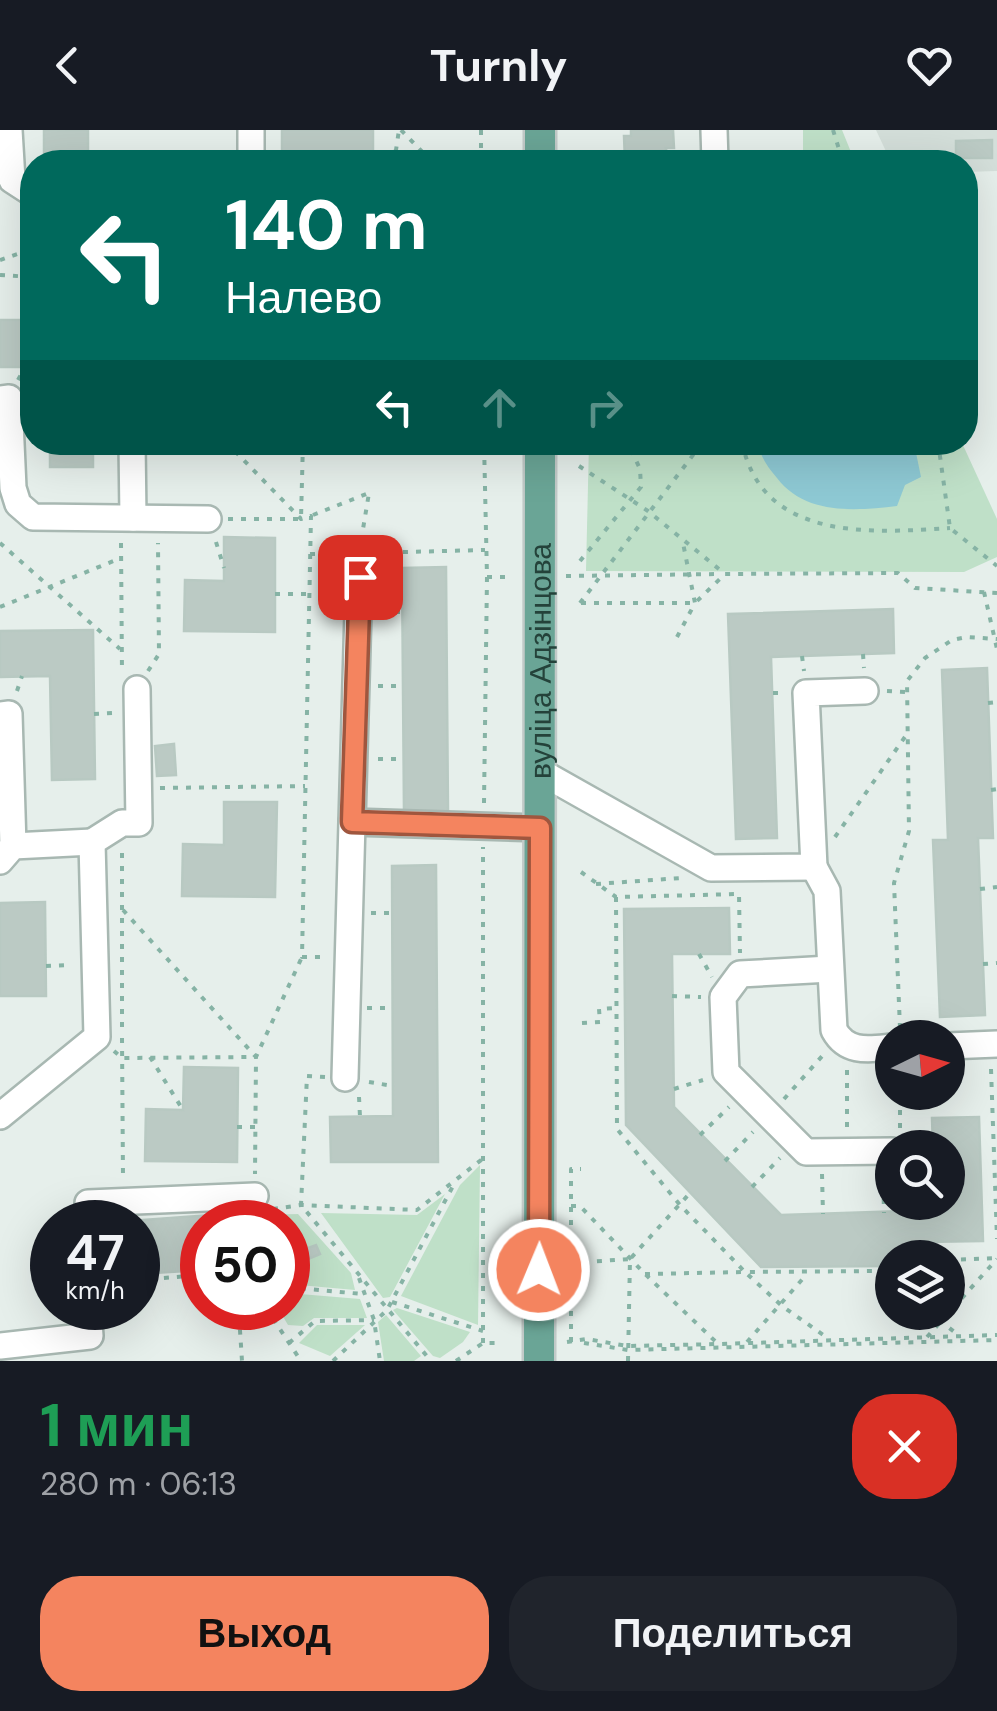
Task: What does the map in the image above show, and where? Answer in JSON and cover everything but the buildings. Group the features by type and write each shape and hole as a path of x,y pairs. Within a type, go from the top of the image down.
{"main road":[{"name":"вуліца Адзінцова","path":"538,1361 540,455"}],"lane":[{"path":"8,130 12,180 20,185"},
{"path":"0,399 9,398 13,488 18,504 33,517 208,519"},
{"path":"133,455 138,518"},
{"path":"345,1078 359,565"},
{"path":"0,715 9,714 6,853 92,842 122,823 139,822 129,686"},
{"path":"864,691 806,693 814,867 827,891 834,1030 843,1042 862,1050 875,1049"},
{"path":"539,771 712,868 814,867"},
{"path":"352,822 540,828"},
{"path":"0,1116 96,1036 92,842"},
{"path":"830,969 740,974 723,997 726,1072 806,1152 875,1146"},
{"path":"965,1045 994,1044"},
{"path":"160,1200 255,1196"},
{"path":"0,1346 90,1336 90,1330"}],"path":[{"path":"400,130 420,150"},
{"path":"238,455 301,520"},
{"path":"301,520 303,455"},
{"path":"483,1342 484,455"},
{"path":"580,561 641,486 640,469 633,455"},
{"path":"693,455 580,603 696,602"},
{"path":"744,455 746,464 769,494 787,510 814,522 843,530 882,533 950,528"},
{"path":"940,455 950,528 997,566"},
{"path":"580,466 648,511 725,574"},
{"path":"224,568 208,519 301,520 370,493 359,565"},
{"path":"255,1196 256,1058 302,957 312,516"},
{"path":"129,686 122,650 122,558 138,518"},
{"path":"129,686 159,654 138,518"},
{"path":"0,543 122,650"},
{"path":"683,543 696,602"},
{"path":"310,554 359,565 486,550"},
{"path":"0,607 122,558"},
{"path":"556,576 898,573 915,588 997,593"},
{"path":"677,637 696,602 725,574"},
{"path":"486,577 510,577"},
{"path":"984,592 997,649"},
{"path":"275,594 309,594"},
{"path":"899,1020 894,883 909,831 907,681 925,658 952,640 967,636 996,640"},
{"path":"988,703 997,702"},
{"path":"94,714 122,713"},
{"path":"814,867 907,734"},
{"path":"138,789 306,786"},
{"path":"122,823 122,1200"},
{"path":"596,884 694,877 712,868"},
{"path":"580,872 616,896 739,894 740,974"},
{"path":"980,889 997,887"},
{"path":"616,896 617,1129 680,1205 745,1272 782,1306 838,1345"},
{"path":"122,909 256,1058"},
{"path":"302,957 348,957"},
{"path":"983,964 997,963"},
{"path":"672,996 723,997"},
{"path":"582,1023 600,1022 600,1008 616,1008"},
{"path":"96,1036 122,1058 256,1058"},
{"path":"726,1161 843,1042"},
{"path":"823,1214 834,1152 843,1042"},
{"path":"994,1044 997,1239"},
{"path":"150,1058 183,1110"},
{"path":"674,1089 726,1072"},
{"path":"301,1200 307,1076"},
{"path":"700,1135 746,1091"},
{"path":"238,1127 256,1127"},
{"path":"752,1187 796,1142"},
{"path":"310,1205 417,1210 484,1157"},
{"path":"581,1169 571,1169 569,1342 628,1348 997,1338"},
{"path":"333,1361 387,1310 456,1181"},
{"path":"628,1361 630,1259 690,1193"},
{"path":"571,1206 580,1206 721,1347"},
{"path":"310,1216 431,1361"},
{"path":"965,1259 997,1258"},
{"path":"965,1293 997,1258"},
{"path":"571,1262 630,1259"},
{"path":"645,1274 875,1271"},
{"path":"746,1345 808,1272"},
{"path":"358,1274 374,1320 380,1361"},
{"path":"310,1290 365,1294"},
{"path":"392,1302 484,1331"},
{"path":"289,1343 316,1322 374,1320"},
{"path":"240,1330 242,1361"},
{"path":"280,1330 301,1361"},
{"path":"746,1345 838,1345 925,1338 932,1330"},
{"path":"949,1330 959,1338"},
{"path":"456,1361 483,1342 500,1342"}],"shaded area":[{"path":"876,130 997,130 997,171 978,172 978,150 885,150"}],"green space":[{"path":"803,130 842,130 850,150 803,150"},
{"path":"589,455 968,455 997,519 997,557 964,572 586,571"},
{"path":"480,1165 478,1325 401,1296 460,1185"},
{"path":"445,1194 390,1297 383,1298 321,1213 417,1215"},
{"path":"310,1227 351,1273 355,1290 310,1286"},
{"path":"310,1295 360,1299 367,1318 310,1321"},
{"path":"397,1308 470,1332 440,1358 433,1356 393,1310"},
{"path":"386,1315 421,1356 414,1361 384,1361 378,1322"},
{"path":"317,1325 365,1325 330,1356 299,1343"}],"water":[{"path":"762,455 916,455 921,477 905,485 897,506 832,508 802,499 788,490"}],"route":[{"path":"360,577 352,822 540,828 539,1270"}]}
